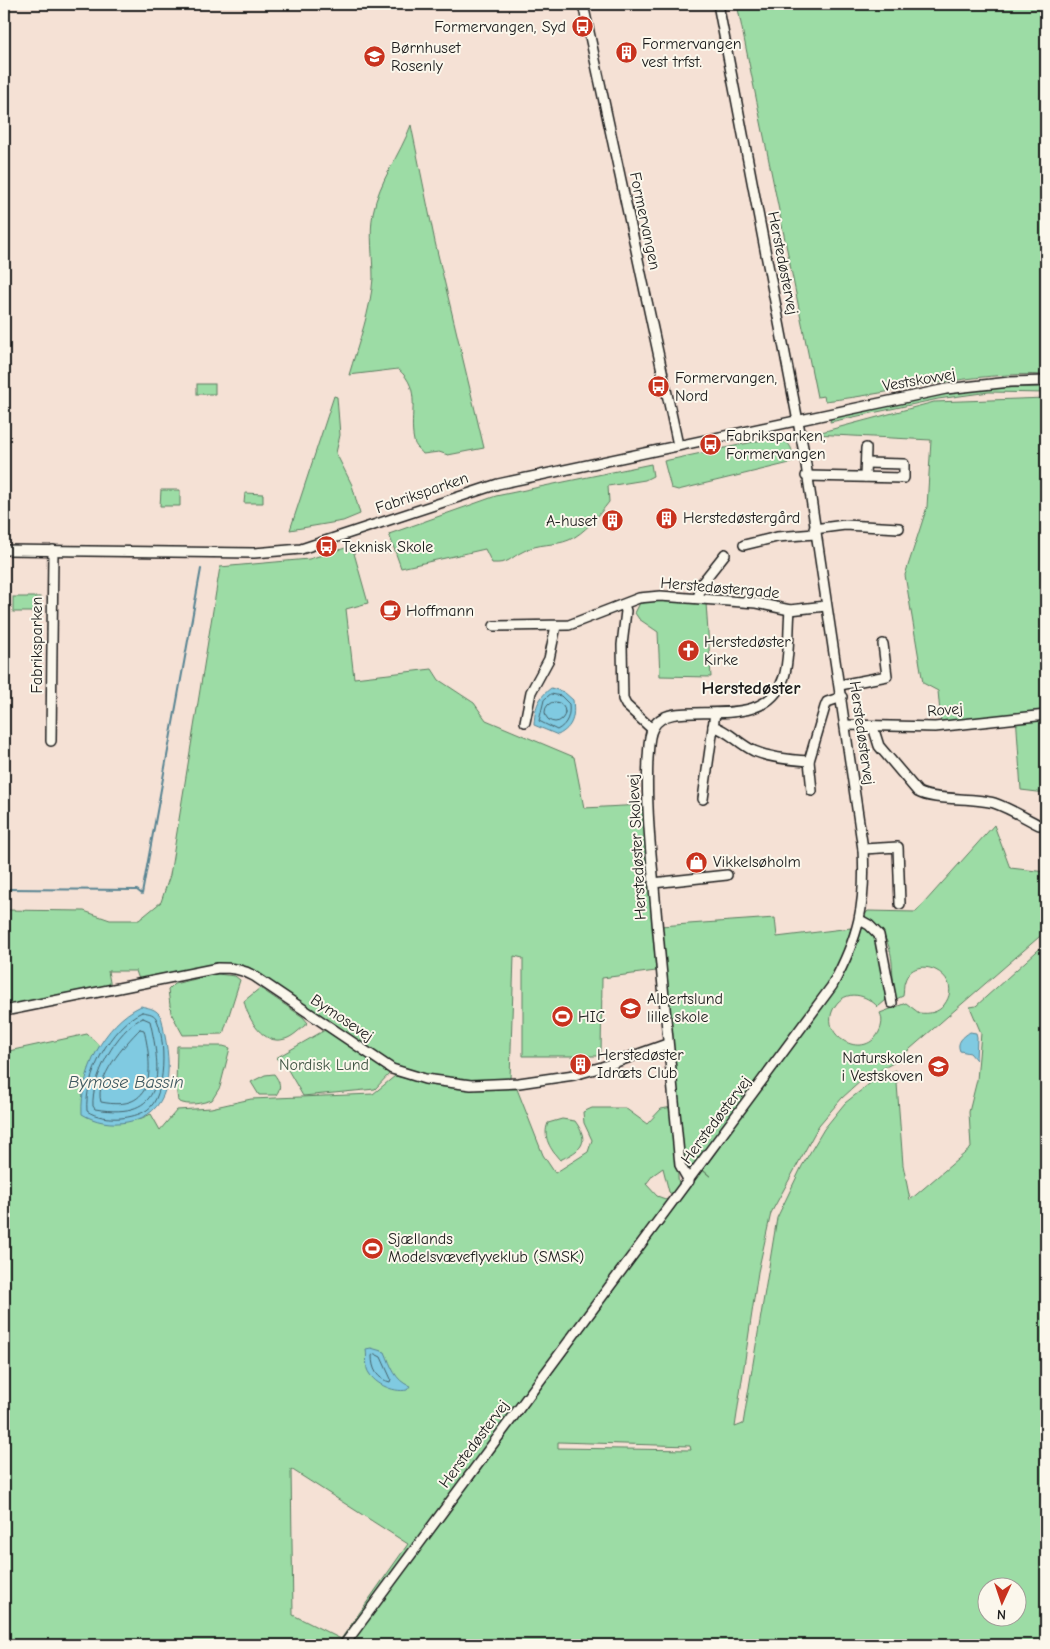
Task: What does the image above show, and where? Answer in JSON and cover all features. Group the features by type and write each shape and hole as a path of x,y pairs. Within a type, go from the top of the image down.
{"street":[{"name":"Formervangen","path":"583,4 678,445"},
{"name":"Herstedøstervej","path":"344,1645 832,986 848,957 860,920 864,875 863,849 840,684 826,606 798,419 718,4"},
{"name":"Vestskovvej","path":"798,419 946,389 1010,382 1046,381"},
{"name":"Fabriksparken","path":"4,550 254,553 301,549 498,484 798,419"},
{"path":"865,477 866,448"},
{"path":"806,476 904,478 904,464 866,463"},
{"path":"744,545 845,525 899,528"},
{"name":"Fabriksparken","path":"51,741 53,550"},
{"path":"698,598 702,582 725,554"},
{"name":"Herstedøstergade","path":"494,626 556,626 583,621 639,598 660,596 756,603 790,610 826,606"},
{"path":"624,605 626,611 622,645 621,690 623,699 626,705 652,729 662,718 669,715 715,713 756,707 773,696 779,687 786,668 790,610"},
{"path":"525,722 530,697 548,659 556,626"},
{"path":"840,684 887,676 883,644"},
{"path":"812,791 810,761 827,702 842,697"},
{"path":"703,799 715,713"},
{"name":"Rovej","path":"846,725 940,727 1046,715"},
{"path":"713,726 753,750 793,760 810,761"},
{"path":"872,727 879,746 918,792 925,796 948,796 994,803 1039,825"},
{"name":"Herstedøster Skolevej","path":"652,729 647,784 667,1044 680,1165 689,1180"},
{"path":"863,849 898,847 900,904"},
{"path":"654,883 727,875"},
{"path":"860,920 875,929 882,943 892,1003"},
{"name":"Bymosevej","path":"4,1011 218,968 232,968 244,970 254,976 392,1069 425,1079 471,1085 519,1083 602,1067 667,1044"}],"green space":[{"path":"737,4 1046,4 1046,375 991,376 963,379 825,401 824,396 817,397"},
{"path":"411,125 435,242 484,448 448,455 439,452 423,454 415,445 410,385 406,377 398,369 349,375 364,327 372,290 371,229 373,213 380,190"},
{"path":"197,384 215,384 215,394 197,394"},
{"path":"1046,387 1046,393 989,392 938,399 830,422 831,418 937,395 989,388"},
{"path":"334,396 337,397 340,435 336,453 352,485 360,514 343,521 290,530"},
{"path":"1046,398 1046,793 1021,790 1016,714 941,723 938,691 923,683 905,575 927,507 931,440 814,434 934,402"},
{"path":"772,438 786,442 789,445 794,462 678,490 671,488 664,461"},
{"path":"651,464 653,476 645,480 608,486 609,502 591,524 575,537 564,542 529,548 502,563 492,563 485,549 401,568 389,534 496,496"},
{"path":"161,490 180,490 180,506 160,506"},
{"path":"245,493 263,494 263,503 244,503"},
{"path":"352,546 368,603 346,609 354,678 432,669 439,680 474,703 486,720 574,757 584,808 643,805 656,971 602,978 601,1056 523,1056 523,958 514,956 510,1079 505,1081 471,1081 425,1076 395,1065 249,967 140,982 136,971 108,971 111,988 4,1009 4,910 84,911 110,920 139,920 161,902 170,875 220,567 309,559"},
{"path":"13,597 40,597 40,612 13,612"},
{"path":"658,600 706,603 711,677 660,676 658,632 639,619 635,613 640,603"},
{"path":"994,825 1010,868 1046,872 1046,931 895,1062 862,1080 842,1098 819,1125 771,1213 758,1272 735,1427 743,1424 777,1218 802,1166 824,1129 845,1103 873,1081 896,1070 903,1165 910,1200 971,1148 969,1112 977,1080 981,1033 970,1007 976,1006 1046,943 1046,1645 4,1645 4,1052 87,1034 100,1046 89,1069 137,1120 151,1114 160,1130 177,1110 211,1108 251,1099 373,1094 395,1076 447,1087 517,1089 543,1155 555,1173 588,1152 592,1140 584,1123 583,1112 592,1108 625,1108 647,1124 661,1109 672,1107 679,1188 674,1196 669,1192 663,1168 653,1175 646,1184 657,1196 671,1201 464,1479 473,1480 702,1170 711,1177 703,1170 834,987 850,961 862,926 872,931 877,941 886,1000 878,1007 862,996 850,995 845,997 835,1006 831,1017 832,1027 837,1035 853,1045 863,1045 872,1041 879,1032 882,1022 880,1013 906,1003 919,1013 930,1013 942,1008 949,994 949,984 944,976 936,970 927,968 918,968 910,972 904,983 903,996 894,1000 890,953 882,933 863,917 868,911 916,912","holes":["558,1442 690,1446 691,1450 558,1448","291,1469 408,1544 341,1639 293,1615"]},
{"path":"775,918 777,937 851,928 845,955 829,984 696,1166 690,1169 684,1165 660,926"},
{"path":"217,974 235,976 240,980 223,1034 183,1035 171,1013 168,990 174,984"},
{"name":"Nordisk Lund","path":"260,988 303,1017 308,1023 285,1039 270,1039 263,1035 249,1016 244,1001"},
{"name":"Nordisk Lund","path":"325,1030 390,1073 375,1089 303,1096 288,1070 276,1058"},
{"path":"177,1046 223,1046 230,1048 220,1087 212,1100 191,1104 178,1101 176,1086"},
{"name":"Nordisk Lund","path":"274,1074 280,1084 276,1095 259,1095 251,1082 265,1075"},
{"path":"562,1119 575,1121 580,1129 583,1140 578,1149 560,1160 551,1148 546,1128 548,1123"}],"water":[{"path":"551,688 564,692 573,700 574,712 572,721 567,729 558,735 534,725 538,704"},
{"name":"Bymose Bassin","path":"141,1006 151,1008 157,1012 163,1024 167,1050 168,1077 160,1101 152,1111 142,1118 127,1122 109,1123 87,1117 82,1114 82,1098 85,1082 96,1051 115,1025 127,1014"},
{"path":"970,1032 976,1033 977,1037 976,1060 970,1053 960,1051 959,1048 961,1040"},
{"path":"371,1348 385,1352 397,1377 410,1386 407,1390 396,1390 384,1386 373,1379 367,1369 366,1349"}],"waterway":[{"path":"4,889 137,890 142,894 201,569"}],"place":[{"name":"Formervangen, Syd","path":"582,27"},
{"name":"Formervangen vest trfst.","path":"626,53"},
{"name":"Børnhuset Rosenly","path":"375,57"},
{"name":"Formervangen, Nord","path":"659,387"},
{"name":"Fabriksparken, Formervangen","path":"710,445"},
{"name":"Herstedøstergård","path":"667,518"},
{"name":"A-huset","path":"613,521"},
{"name":"Teknisk Skole","path":"326,547"},
{"name":"Hoffmann","path":"390,611"},
{"name":"Herstedøster Kirke","path":"688,651"},
{"name":"Vikkelsøholm","path":"697,862"},
{"name":"Albertslund lille skole","path":"631,1008"},
{"name":"HIC","path":"562,1017"},
{"name":"Herstedøster Idræts Club","path":"581,1064"},
{"name":"Naturskolen i Vestskoven","path":"939,1067"},
{"name":"Sjællands Modelsvæveflyveklub (SMSK)","path":"372,1248"}],"district":[{"name":"Herstedøster","path":"751,688"}]}
